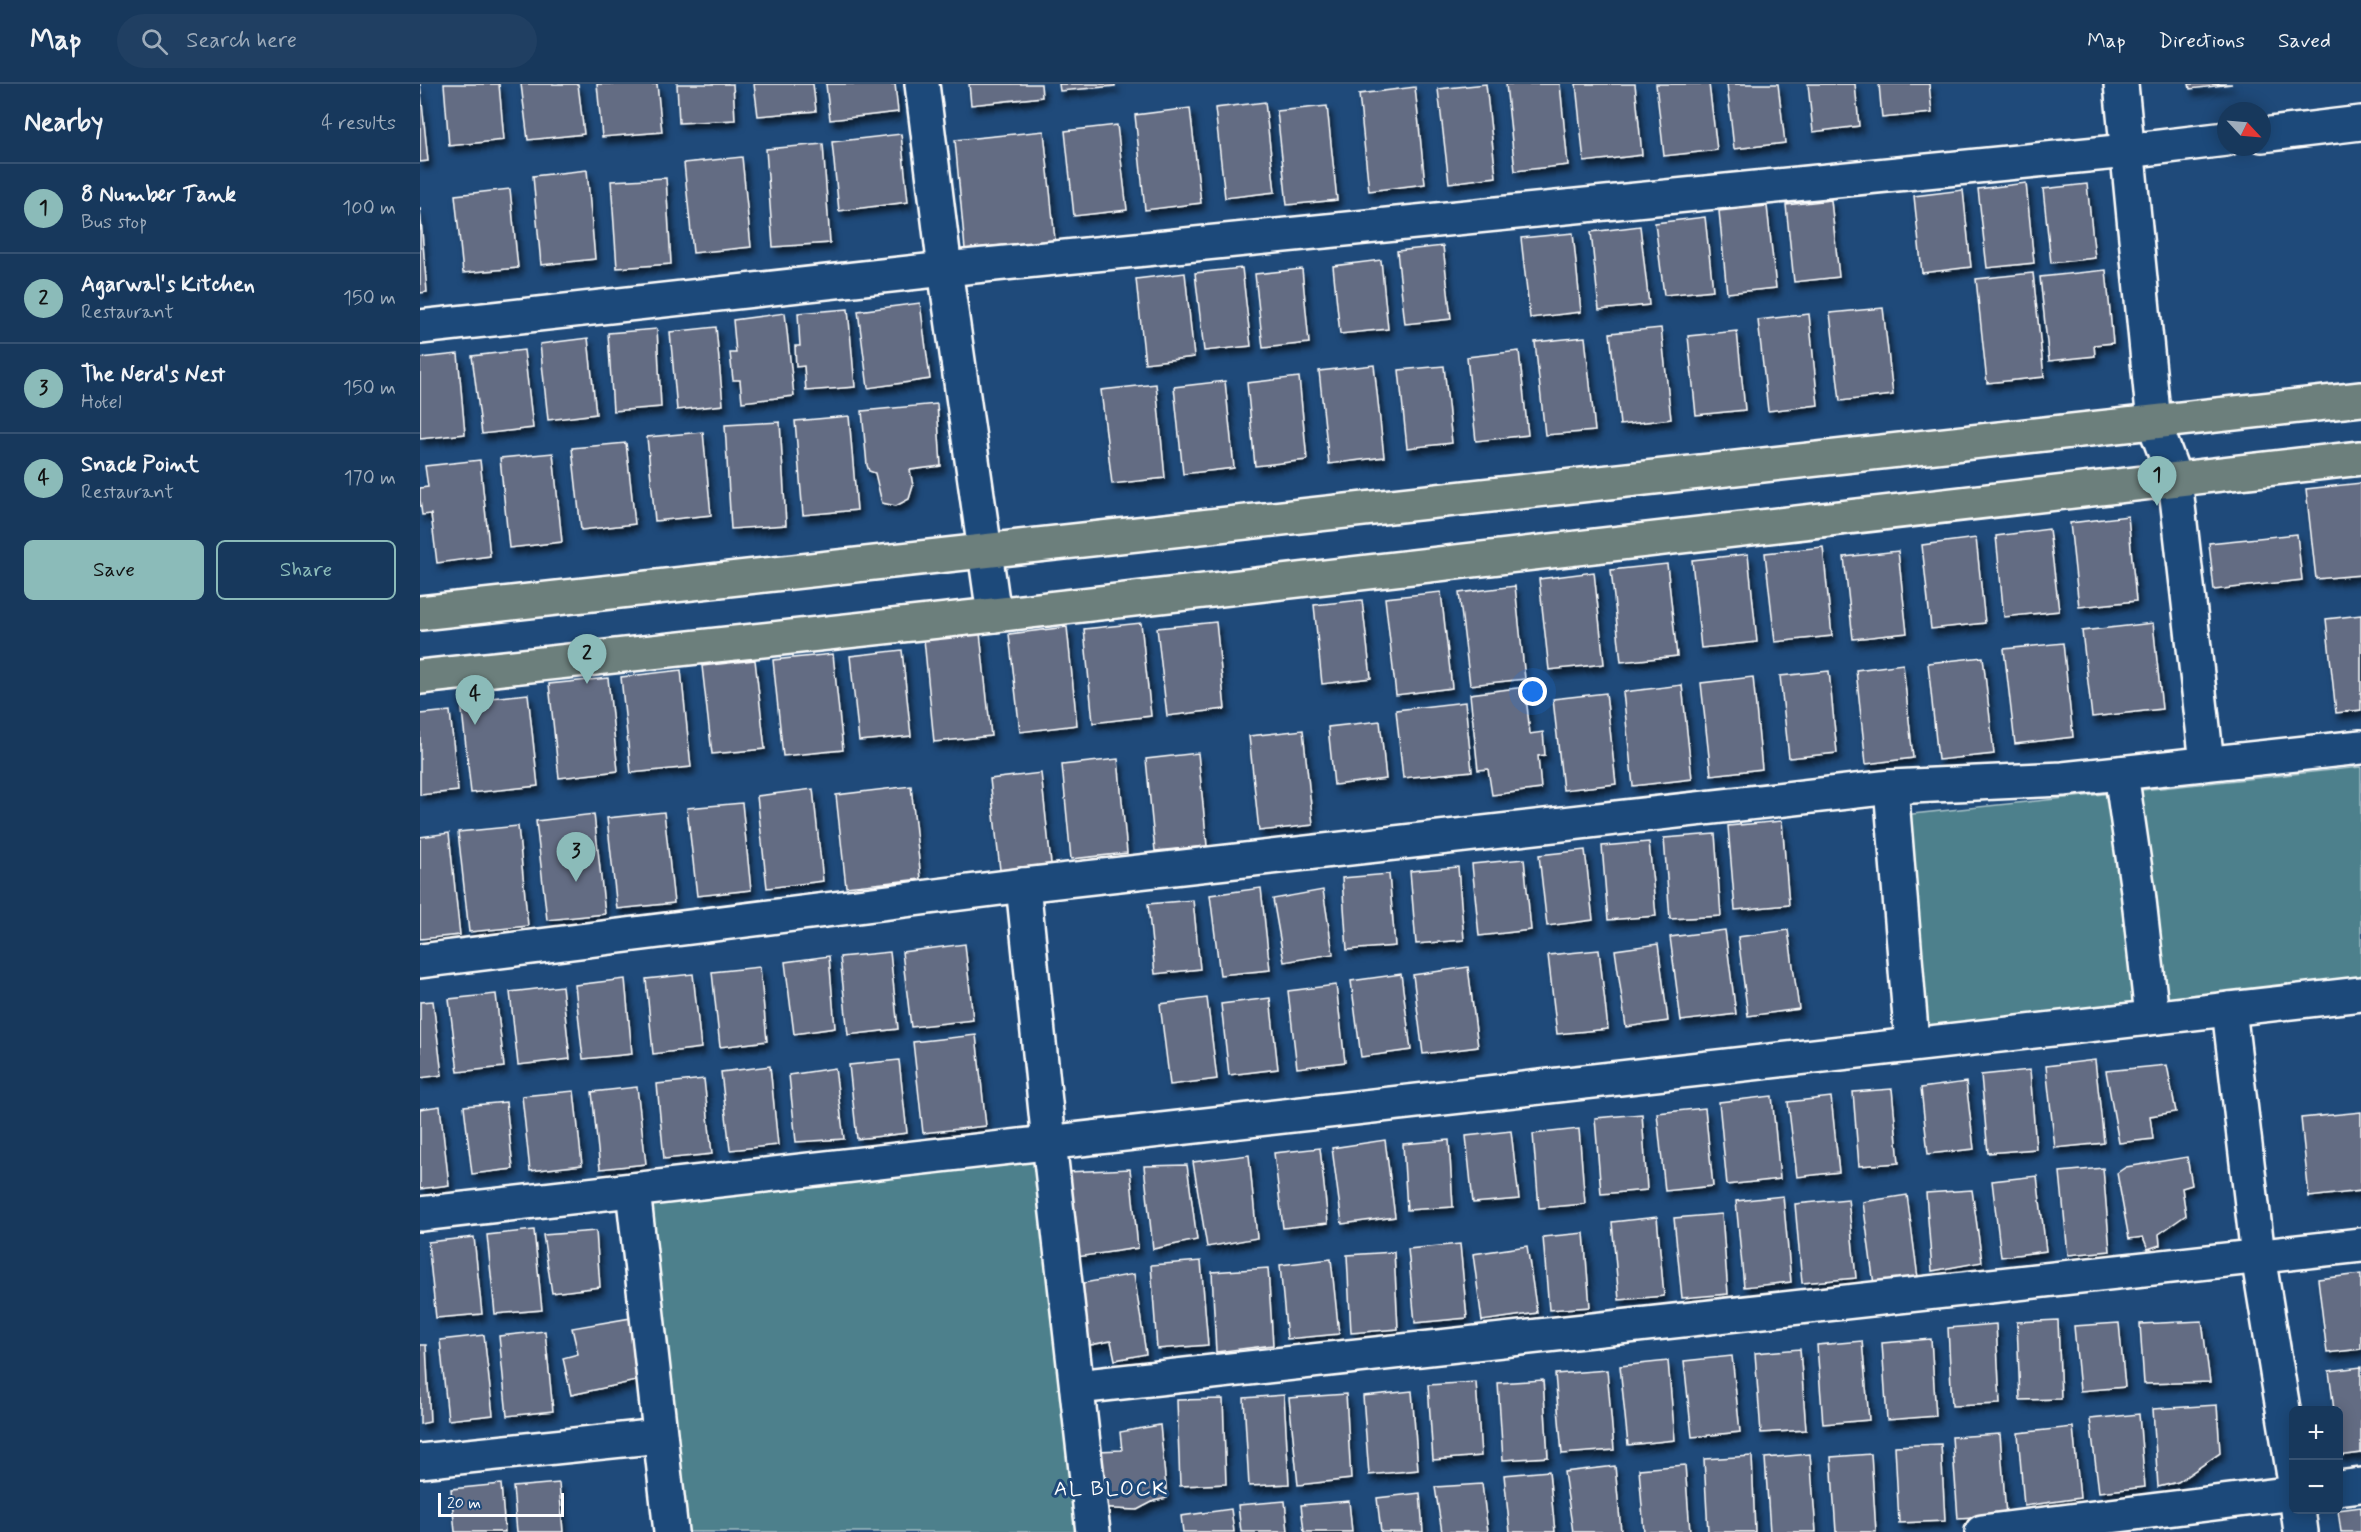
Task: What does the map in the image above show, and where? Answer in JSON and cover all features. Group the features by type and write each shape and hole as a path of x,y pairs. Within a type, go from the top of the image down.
{"main road":[{"path":"420,613 2361,399"},
{"path":"420,677 994,615 2361,458"}],"street":[{"path":"922,84 945,269 994,615"},
{"path":"2121,84 2154,423 2175,478 2207,763"},
{"path":"2271,134 2361,123"},
{"path":"420,327 945,269 2217,140"},
{"path":"420,961 1023,885 1891,787 2063,779 2361,747"},
{"path":"2121,773 2138,891 2152,1016"},
{"path":"1891,787 1912,1043"},
{"path":"1023,885 1048,1142 1093,1532"},
{"path":"420,1214 1912,1043 2361,994"},
{"path":"2229,1009 2258,1256 2291,1460"},
{"path":"633,1190 670,1532"},
{"path":"1077,1387 2361,1245"},
{"path":"420,1461 660,1436"},
{"path":"2343,1487 2361,1485"},
{"path":"1982,1532 2289,1494"},
{"path":"2299,1514 2301,1532"}],"green space":[{"path":"2361,767 2361,979 1921,1027 1903,815"},
{"path":"1037,1159 1080,1532 683,1532 652,1197"}],"building":[{"path":"420,84 428,161 420,162"},
{"path":"444,84 499,84 504,140 449,146"},
{"path":"521,84 578,84 584,134 528,140"},
{"path":"597,84 657,84 662,132 602,137"},
{"path":"677,84 733,84 735,120 679,123"},
{"path":"754,84 813,84 816,111 758,116"},
{"path":"826,84 895,84 898,112 830,120"},
{"path":"969,84 1041,84 1042,97 971,105"},
{"path":"1059,84 1115,84 1115,86 1060,91"},
{"path":"1486,84 1496,177 1449,183 1438,89"},
{"path":"1506,84 1560,84 1568,165 1515,171"},
{"path":"1576,84 1635,84 1642,155 1584,162"},
{"path":"1656,84 1709,84 1717,150 1664,156"},
{"path":"1727,84 1778,84 1785,143 1734,149"},
{"path":"1808,84 1855,84 1859,126 1813,132"},
{"path":"1879,84 1929,84 1932,113 1882,118"},
{"path":"2189,84 2232,84 2190,89"},
{"path":"1415,87 1425,184 1369,191 1359,94"},
{"path":"1265,102 1275,192 1225,198 1215,108"},
{"path":"1327,106 1337,200 1287,205 1277,111"},
{"path":"1190,108 1201,203 1145,210 1135,115"},
{"path":"1117,125 1127,210 1074,216 1065,131"},
{"path":"1044,131 1055,240 965,249 955,140"},
{"path":"901,134 908,202 839,211 832,142"},
{"path":"823,144 830,243 773,247 766,149"},
{"path":"742,157 751,247 693,253 684,163"},
{"path":"587,170 595,259 541,265 533,176"},
{"path":"666,178 671,264 617,268 611,181"},
{"path":"2026,183 2034,263 1987,268 1978,189"},
{"path":"2087,184 2095,258 2051,263 2043,189"},
{"path":"510,189 518,268 463,273 455,195"},
{"path":"1963,190 1971,267 1922,273 1914,196"},
{"path":"1831,200 1839,277 1794,282 1786,205"},
{"path":"1767,206 1776,288 1727,293 1719,211"},
{"path":"420,208 427,292 420,293"},
{"path":"1705,217 1713,290 1664,295 1655,223"},
{"path":"1640,226 1649,305 1599,310 1591,232"},
{"path":"1573,233 1581,312 1530,318 1521,238"},
{"path":"1443,246 1451,319 1405,324 1397,251"},
{"path":"1381,260 1388,329 1340,334 1333,266"},
{"path":"1242,268 1251,346 1204,351 1195,273"},
{"path":"1302,269 1309,343 1263,348 1255,274"},
{"path":"2106,270 2113,343 2094,345 2095,356 2049,361 2040,277"},
{"path":"1185,273 1194,357 1145,363 1136,279"},
{"path":"2033,273 2044,377 1987,383 1976,279"},
{"path":"920,303 930,379 868,388 858,311"},
{"path":"1883,308 1893,395 1840,401 1830,313"},
{"path":"848,309 855,387 806,391 804,366 796,367 795,346 800,346 798,313"},
{"path":"785,313 794,396 742,402 740,380 733,380 730,353 736,353 733,320"},
{"path":"1809,314 1818,405 1768,411 1758,320"},
{"path":"716,327 723,405 677,410 670,332"},
{"path":"1661,328 1671,419 1620,425 1610,333"},
{"path":"657,329 661,407 613,411 608,333"},
{"path":"1737,331 1745,410 1696,415 1688,336"},
{"path":"1585,337 1595,431 1545,435 1535,342"},
{"path":"588,338 596,414 548,420 540,344"},
{"path":"524,350 533,428 482,434 472,356"},
{"path":"1519,351 1528,435 1476,441 1467,357"},
{"path":"458,354 465,434 420,439 420,358"},
{"path":"1374,365 1384,457 1329,464 1319,371"},
{"path":"1444,366 1452,443 1407,448 1399,370"},
{"path":"1299,377 1307,460 1255,466 1247,383"},
{"path":"1225,381 1234,468 1183,474 1174,387"},
{"path":"1156,384 1165,478 1112,484 1101,390"},
{"path":"937,404 941,466 910,470 913,486 909,499 896,506 882,503 875,473 869,471 867,465 862,411"},
{"path":"849,416 857,510 803,515 795,421"},
{"path":"780,422 786,525 731,529 725,425"},
{"path":"703,432 711,515 655,521 647,437"},
{"path":"626,443 635,524 581,530 572,448"},
{"path":"553,453 562,542 509,548 500,458"},
{"path":"480,460 490,556 437,563 431,514 422,515 420,500 420,488 428,487 425,466"},
{"path":"2361,483 2361,575 2316,579 2306,489"},
{"path":"2128,516 2136,601 2079,607 2070,523"},
{"path":"2049,529 2059,611 2004,617 1996,536"},
{"path":"2297,534 2302,580 2214,590 2209,543"},
{"path":"1976,538 1985,623 1931,629 1922,545"},
{"path":"1823,547 1832,636 1775,642 1765,553"},
{"path":"1898,551 1907,633 1853,639 1844,557"},
{"path":"1748,554 1757,642 1701,648 1692,560"},
{"path":"1667,564 1677,656 1621,662 1611,570"},
{"path":"1594,572 1604,664 1549,670 1539,579"},
{"path":"1515,586 1525,679 1470,685 1459,593"},
{"path":"1441,592 1452,688 1396,695 1385,598"},
{"path":"1362,600 1371,678 1322,684 1314,605"},
{"path":"2361,615 2361,710 2336,713 2326,619"},
{"path":"1216,622 1225,709 1167,716 1157,628"},
{"path":"1141,623 1151,716 1093,723 1084,629"},
{"path":"2153,623 2162,709 2092,717 2082,631"},
{"path":"1067,627 1077,725 1020,732 1009,634"},
{"path":"980,633 991,736 934,742 924,639"},
{"path":"2063,643 2073,737 2015,744 2004,649"},
{"path":"902,650 911,736 859,741 850,656"},
{"path":"833,654 843,750 783,756 773,660"},
{"path":"1983,657 1994,754 1938,760 1928,663"},
{"path":"755,660 765,749 712,754 702,666"},
{"path":"1903,664 1913,758 1866,764 1856,670"},
{"path":"681,670 691,767 631,773 621,677"},
{"path":"1829,671 1837,753 1789,758 1780,676"},
{"path":"1753,677 1762,769 1711,775 1701,683"},
{"path":"608,678 618,771 559,778 549,684"},
{"path":"1682,685 1692,779 1633,786 1623,692"},
{"path":"1525,687 1530,734 1543,732 1545,755 1538,756 1541,789 1492,795 1488,769 1478,770 1470,694"},
{"path":"1606,693 1616,784 1563,790 1553,699"},
{"path":"528,694 538,786 471,793 461,701"},
{"path":"1465,702 1472,771 1403,778 1396,710"},
{"path":"450,711 458,791 420,795 420,714"},
{"path":"1380,721 1386,779 1334,785 1328,727"},
{"path":"1303,730 1313,825 1259,831 1249,736"},
{"path":"1198,753 1207,846 1155,851 1146,759"},
{"path":"1118,759 1127,853 1071,859 1062,765"},
{"path":"1041,773 1051,864 1000,870 990,779"},
{"path":"911,786 921,879 846,887 836,795"},
{"path":"813,789 823,881 767,888 757,796"},
{"path":"742,803 751,890 697,896 687,808"},
{"path":"664,812 674,903 617,909 607,818"},
{"path":"594,814 605,914 547,920 536,821"},
{"path":"1782,821 1789,905 1735,910 1728,826"},
{"path":"518,826 528,926 469,932 458,832"},
{"path":"449,833 460,935 420,939 420,837"},
{"path":"1715,834 1721,916 1670,919 1664,838"},
{"path":"1649,842 1656,916 1608,920 1602,846"},
{"path":"1585,850 1593,920 1547,926 1539,855"},
{"path":"1524,859 1531,930 1479,936 1472,864"},
{"path":"1458,867 1464,940 1416,944 1410,871"},
{"path":"1389,874 1395,946 1347,950 1342,878"},
{"path":"1261,888 1270,970 1220,975 1210,895"},
{"path":"1323,890 1333,954 1284,962 1273,899"},
{"path":"1193,900 1200,969 1155,974 1148,904"},
{"path":"1725,930 1736,1014 1681,1021 1670,937"},
{"path":"1788,930 1799,1009 1748,1016 1738,937"},
{"path":"965,944 973,1020 911,1027 902,952"},
{"path":"1658,944 1668,1021 1626,1027 1615,950"},
{"path":"1599,950 1608,1029 1557,1034 1548,955"},
{"path":"890,952 898,1029 848,1035 840,957"},
{"path":"829,956 835,1028 794,1034 785,962"},
{"path":"760,967 767,1041 720,1047 712,972"},
{"path":"1468,967 1478,1047 1423,1054 1413,975"},
{"path":"693,974 701,1048 653,1054 646,979"},
{"path":"1401,974 1411,1050 1361,1057 1351,981"},
{"path":"625,979 632,1054 583,1059 575,985"},
{"path":"1336,985 1345,1062 1297,1068 1288,991"},
{"path":"562,986 570,1059 518,1065 510,992"},
{"path":"496,994 504,1067 458,1072 449,999"},
{"path":"1207,998 1217,1079 1170,1085 1160,1004"},
{"path":"1270,998 1278,1069 1229,1075 1221,1004"},
{"path":"433,1001 442,1075 420,1078 420,1002"},
{"path":"976,1035 986,1126 923,1133 913,1042"},
{"path":"899,1060 907,1133 857,1139 849,1065"},
{"path":"2095,1060 2104,1143 2055,1148 2046,1066"},
{"path":"2167,1065 2176,1112 2150,1116 2153,1139 2119,1143 2106,1071"},
{"path":"770,1066 778,1145 730,1150 721,1072"},
{"path":"835,1068 844,1139 796,1142 789,1075"},
{"path":"2030,1070 2036,1149 1988,1153 1981,1075"},
{"path":"704,1079 712,1154 664,1159 657,1084"},
{"path":"1966,1082 1974,1149 1928,1154 1921,1088"},
{"path":"637,1087 646,1164 600,1169 592,1092"},
{"path":"1892,1089 1899,1163 1859,1166 1853,1092"},
{"path":"574,1091 582,1165 530,1171 522,1096"},
{"path":"1772,1096 1780,1179 1727,1185 1719,1102"},
{"path":"1831,1097 1839,1172 1797,1177 1788,1102"},
{"path":"506,1102 513,1169 472,1174 464,1106"},
{"path":"440,1106 449,1185 420,1189 420,1109"},
{"path":"1705,1108 1713,1186 1665,1191 1657,1113"},
{"path":"2361,1112 2361,1191 2309,1197 2301,1118"},
{"path":"1642,1114 1647,1190 1601,1194 1595,1118"},
{"path":"1579,1129 1585,1204 1539,1208 1533,1134"},
{"path":"1511,1131 1519,1199 1473,1203 1466,1136"},
{"path":"1385,1140 1395,1217 1342,1224 1332,1148"},
{"path":"1449,1140 1453,1207 1407,1210 1403,1144"},
{"path":"1320,1148 1328,1223 1283,1228 1274,1153"},
{"path":"1249,1155 1257,1238 1207,1247 1193,1162"},
{"path":"2187,1157 2192,1185 2182,1188 2186,1215 2159,1234 2160,1245 2148,1249 2143,1237 2129,1239 2117,1173 2126,1167"},
{"path":"1187,1165 1197,1240 1153,1249 1144,1166"},
{"path":"2103,1168 2110,1251 2068,1255 2060,1172"},
{"path":"1130,1169 1138,1248 1077,1257 1067,1172"},
{"path":"2037,1176 2046,1251 2001,1257 1992,1181"},
{"path":"1972,1190 1982,1262 1932,1271 1926,1193"},
{"path":"1907,1195 1918,1278 1874,1285 1863,1202"},
{"path":"1783,1196 1791,1282 1744,1287 1736,1201"},
{"path":"1848,1199 1856,1278 1802,1283 1795,1204"},
{"path":"1722,1214 1728,1294 1682,1298 1674,1218"},
{"path":"1657,1217 1664,1296 1619,1300 1612,1222"},
{"path":"534,1230 542,1310 495,1314 487,1235"},
{"path":"596,1231 600,1287 552,1293 543,1235"},
{"path":"1584,1233 1590,1307 1549,1310 1543,1237"},
{"path":"474,1237 482,1314 436,1318 428,1242"},
{"path":"1460,1244 1467,1318 1415,1323 1408,1249"},
{"path":"1527,1246 1537,1313 1482,1321 1473,1254"},
{"path":"1394,1252 1398,1329 1351,1333 1347,1255"},
{"path":"1331,1259 1339,1334 1287,1339 1280,1265"},
{"path":"1201,1261 1208,1345 1157,1349 1151,1265"},
{"path":"1268,1268 1273,1345 1216,1352 1212,1272"},
{"path":"1134,1274 1146,1354 1115,1360 1111,1341 1085,1346 1072,1285"},
{"path":"2361,1274 2361,1349 2327,1353 2318,1279"},
{"path":"631,1318 636,1381 571,1395 563,1358 578,1354 572,1328"},
{"path":"2058,1320 2061,1399 2020,1400 2017,1322"},
{"path":"2202,1321 2210,1382 2144,1384 2140,1324"},
{"path":"2119,1323 2125,1387 2080,1391 2074,1326"},
{"path":"1996,1324 2000,1404 1952,1406 1948,1328"},
{"path":"545,1331 553,1411 507,1416 499,1336"},
{"path":"484,1335 493,1415 448,1420 440,1340"},
{"path":"1931,1339 1936,1416 1887,1420 1882,1343"},
{"path":"1862,1341 1869,1420 1823,1424 1817,1345"},
{"path":"420,1345 426,1345 430,1422 420,1424"},
{"path":"1800,1349 1806,1430 1761,1433 1755,1353"},
{"path":"1732,1356 1740,1432 1692,1437 1684,1361"},
{"path":"1668,1361 1675,1440 1628,1445 1620,1366"},
{"path":"2361,1367 2361,1453 2343,1455 2343,1406 2333,1406 2329,1371"},
{"path":"1607,1370 1614,1450 1562,1454 1555,1374"},
{"path":"1543,1380 1548,1457 1503,1460 1498,1383"},
{"path":"1476,1382 1481,1456 1433,1460 1428,1385"},
{"path":"1412,1391 1418,1470 1369,1475 1363,1396"},
{"path":"1346,1394 1351,1479 1298,1485 1289,1398"},
{"path":"1284,1395 1289,1484 1249,1486 1244,1398"},
{"path":"1223,1399 1226,1484 1180,1486 1177,1400"},
{"path":"2217,1405 2220,1453 2178,1482 2158,1487 2153,1409"},
{"path":"2139,1414 2145,1487 2099,1492 2090,1419"},
{"path":"1160,1425 1167,1498 1154,1501 1137,1510 1092,1508 1097,1451 1122,1450 1120,1432"},
{"path":"2073,1427 2080,1498 2024,1506 2018,1433"},
{"path":"2000,1434 2006,1516 1958,1519 1952,1437"},
{"path":"1941,1444 1945,1521 1899,1523 1895,1446"},
{"path":"1810,1454 1816,1532 1770,1532 1765,1458"},
{"path":"1871,1454 1876,1532 1836,1532 1831,1457"},
{"path":"1752,1456 1755,1532 1708,1532 1704,1459"},
{"path":"1685,1465 1690,1532 1644,1532 1639,1469"},
{"path":"1615,1466 1621,1532 1573,1532 1564,1472"},
{"path":"1549,1471 1555,1532 1510,1532 1504,1475"},
{"path":"559,1483 563,1532 517,1532 513,1487"},
{"path":"501,1484 505,1532 455,1532 451,1489"},
{"path":"1482,1484 1488,1532 1442,1532 1435,1487"},
{"path":"1420,1493 1423,1532 1381,1532 1377,1498"},
{"path":"1285,1501 1288,1532 1241,1532 1238,1505"},
{"path":"1349,1501 1352,1532 1304,1532 1301,1505"},
{"path":"2361,1507 2361,1532 2341,1532 2339,1514 2343,1514 2343,1509"},
{"path":"1231,1509 1234,1532 1183,1532 1181,1516"}],"place":[{"name":"8 Number Tank","path":"2157,506"},
{"name":"Agarwal's Kitchen","path":"587,684"},
{"name":"Snack Point","path":"475,725"},
{"name":"The Nerd's Nest","path":"576,882"}],"district":[{"name":"AL BLOCK","path":"1111,1488"}]}
